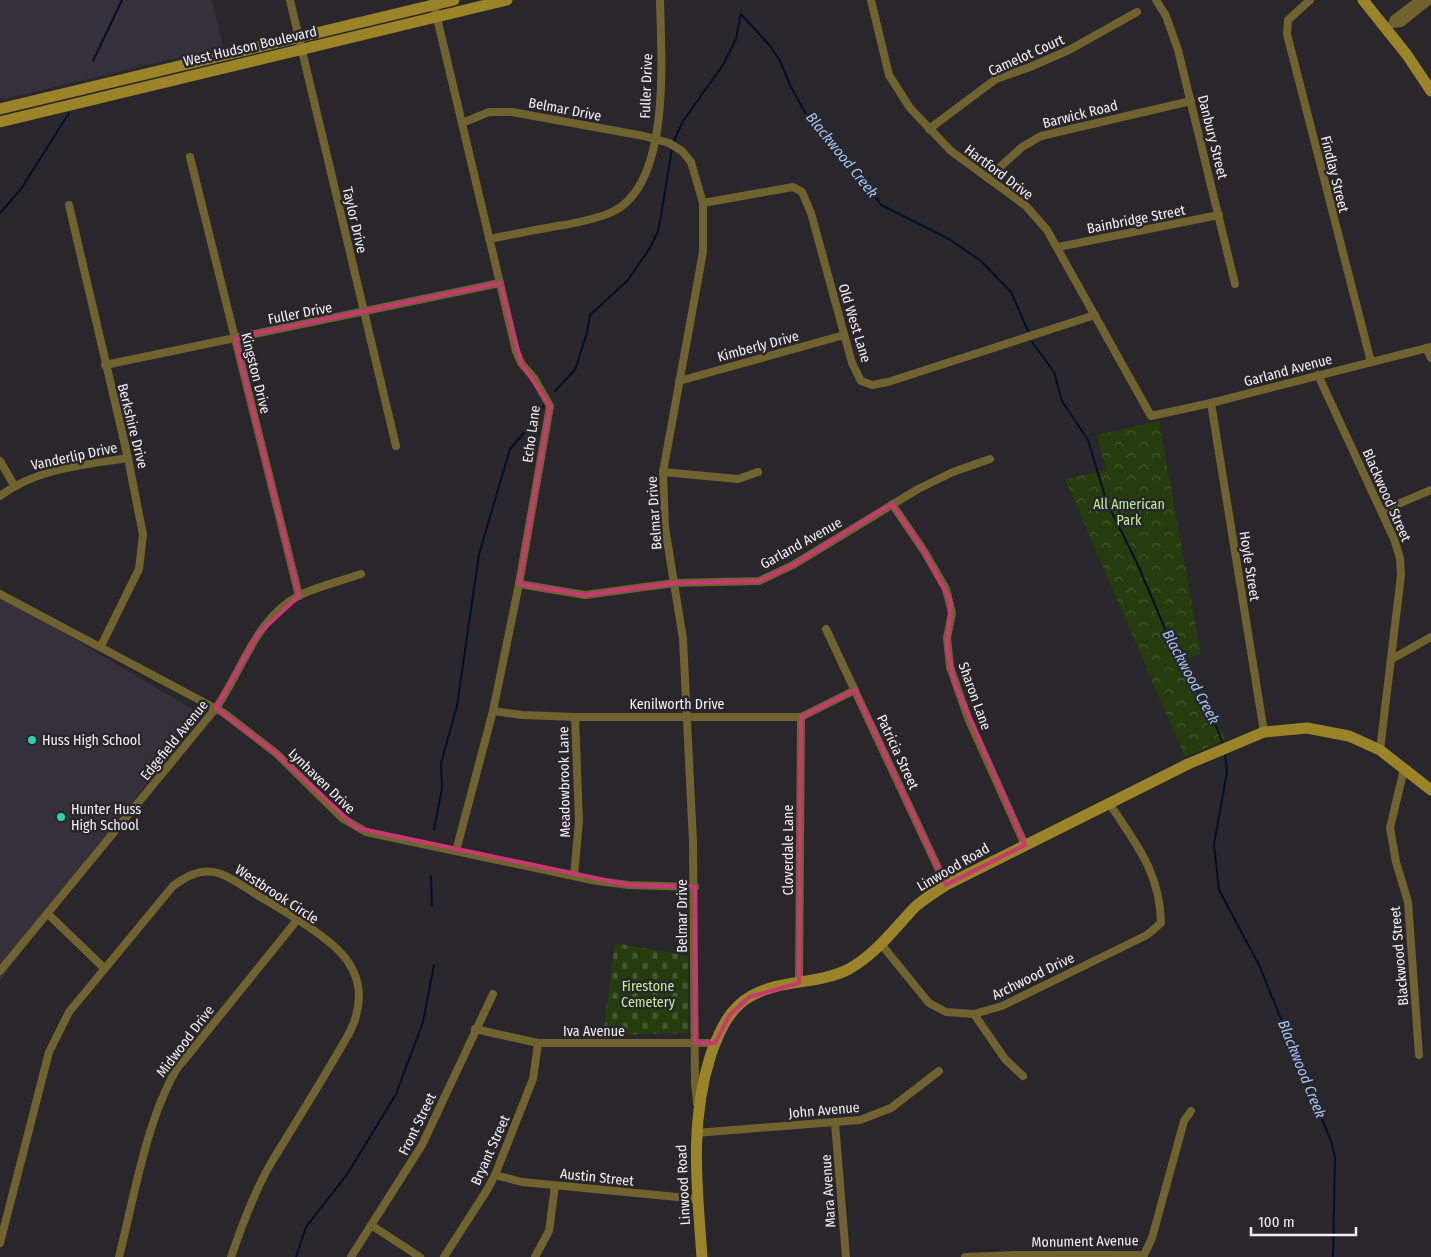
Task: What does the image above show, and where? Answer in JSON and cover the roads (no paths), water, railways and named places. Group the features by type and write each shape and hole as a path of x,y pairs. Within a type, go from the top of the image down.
{"main road":[{"name":"West Hudson Boulevard","path":"0,109 300,37 433,2 454,0"},
{"name":"West Hudson Boulevard","path":"0,122 507,0"},
{"path":"1363,0 1389,26 1431,91"},
{"name":"Linwood Road","path":"702,1257 696,1133 698,1110 715,1043 729,1016 749,997 771,988 833,975 848,969 864,959 881,944 917,905 946,885 1109,803 1205,757 1264,732 1295,728 1322,729 1349,736 1380,750 1431,790"}],"street":[{"name":"Taylor Drive","path":"290,0 396,446"},
{"name":"Fuller Drive","path":"489,239 600,217 620,208 637,192 656,138 660,109 660,0"},
{"name":"Hartford Drive","path":"870,0 885,63 892,82 910,108 956,155 1026,206 1047,230 1151,416"},
{"name":"Danbury Street","path":"1156,0 1173,30 1235,284"},
{"name":"Findlay Street","path":"1310,0 1288,20 1287,34 1371,362"},
{"path":"1389,26 1394,19 1419,0"},
{"path":"1389,26 1401,23 1430,0"},
{"name":"Echo Lane","path":"433,2 438,16 518,357 547,398 550,406 519,584 493,711 456,851"},
{"name":"Camelot Court","path":"929,129 996,79 1030,68 1069,50 1137,12"},
{"name":"Barwick Road","path":"988,178 1022,147 1041,136 1191,101"},
{"name":"Belmar Drive","path":"462,123 489,112 512,112 656,138 682,151 690,160 696,173 703,203 702,252 663,472 665,527 683,639 695,887 695,1043 698,1110"},
{"name":"Kingston Drive","path":"190,157 299,596"},
{"name":"Old West Lane","path":"703,203 793,187 802,192 811,213 852,363 861,381 872,385 888,382 1096,315"},
{"name":"Berkshire Drive","path":"69,205 141,520 142,558 130,589 101,646"},
{"name":"Bainbridge Street","path":"1058,247 1219,215"},
{"name":"Fuller Drive","path":"105,365 364,313 500,283"},
{"name":"Kimberly Drive","path":"678,381 844,335"},
{"name":"Garland Avenue","path":"1151,416 1211,403 1429,347"},
{"path":"1429,347 1431,358"},
{"name":"Blackwood Street","path":"1318,375 1382,511 1394,539 1401,567 1380,750"},
{"name":"Hoyle Street","path":"1211,403 1264,732"},
{"name":"Vanderlip Drive","path":"0,496 14,485 47,472 128,458"},
{"name":"Garland Avenue","path":"519,584 585,594 674,582 746,582 772,577 892,504 953,472 990,459"},
{"path":"0,461 14,485"},
{"path":"663,472 738,479 758,472"},
{"path":"1382,511 1431,490"},
{"name":"Sharon Lane","path":"892,504 924,551 946,589 952,613 947,638 950,668 968,718 1025,845"},
{"name":"Edgefield Avenue","path":"0,971 216,708 228,692 258,634 272,618 299,596 362,574"},
{"name":"Lynhaven Drive","path":"0,594 216,708 243,726 277,754 349,824 379,836 622,885 695,887"},
{"name":"Patricia Street","path":"826,629 946,885"},
{"path":"1392,658 1431,637"},
{"name":"Kenilworth Drive","path":"493,711 522,715 575,717 801,717 855,690"},
{"name":"Meadowbrook Lane","path":"574,876 580,821 575,717"},
{"name":"Cloverdale Lane","path":"799,983 801,717"},
{"name":"Blackwood Street","path":"1404,769 1390,828 1396,862 1408,902 1419,1055"},
{"name":"Archwood Drive","path":"881,944 929,1003 946,1012 974,1014 1002,1006 1158,928 1161,923 1161,912 1156,881 1143,856 1109,803"},
{"name":"Westbrook Circle","path":"0,1244 49,1052 69,1012 173,886 182,879 200,871 208,870 226,875 297,920 345,957 359,986 357,1012 352,1027 317,1089 270,1165 249,1209 231,1257"},
{"path":"48,914 104,968"},
{"name":"Midwood Drive","path":"119,1257 164,1090 176,1070 297,920"},
{"name":"Front Street","path":"351,1257 422,1146 493,994"},
{"path":"974,1014 1005,1059 1023,1076"},
{"name":"Iva Avenue","path":"475,1029 538,1043 715,1043"},
{"name":"Bryant Street","path":"444,1257 495,1175 533,1079 538,1043"},
{"name":"John Avenue","path":"696,1133 860,1120 882,1114 939,1071"},
{"name":"Monument Avenue","path":"965,1257 1144,1255 1152,1238 1184,1121 1191,1111"},
{"name":"Mara Avenue","path":"835,1123 846,1257"},
{"name":"Austin Street","path":"495,1175 522,1182 555,1186 698,1199"},
{"path":"535,1257 548,1231 555,1186"},
{"path":"371,1224 420,1257"}],"waterway":[{"path":"93,61 122,0"},
{"name":"Blackwood Creek","path":"741,14 771,47 780,61 791,87 811,123 854,166 881,205 949,239 981,261 1011,292 1028,331"},
{"path":"673,143 683,121 723,65 736,39 741,14"},
{"path":"0,213 21,189 69,113"},
{"path":"555,391 575,370 587,332 590,315 627,281 650,248 658,231 672,148"},
{"name":"Blackwood Creek","path":"1032,342 1054,372 1062,401 1088,440 1107,503 1137,563 1179,661 1212,715 1223,744"},
{"path":"434,829 442,789 441,763 457,706 479,554 510,449 523,434 534,427 543,406"},
{"name":"Blackwood Creek","path":"1225,754 1227,772 1214,844 1219,890 1259,965 1331,1141 1335,1157 1333,1257"},
{"path":"431,876 432,906"},
{"path":"296,1257 306,1227 348,1173 396,1094 423,1022 434,965"}],"place":[{"name":"Huss High School","path":"32,740"},
{"name":"Hunter Huss High School","path":"61,817"}],"park label":[{"name":"All American Park","path":"1129,512"},
{"name":"Firestone Cemetery","path":"648,994"}]}
